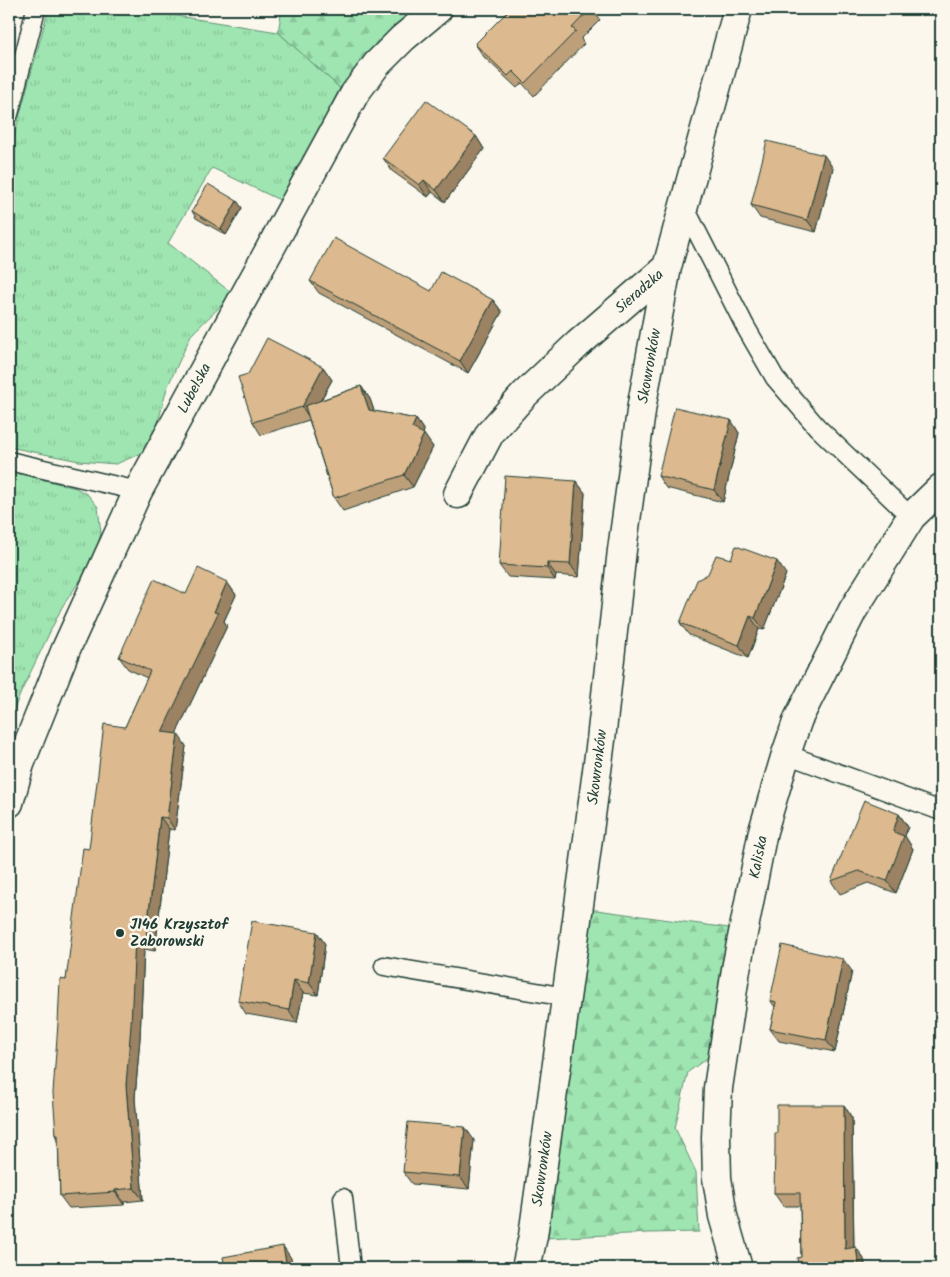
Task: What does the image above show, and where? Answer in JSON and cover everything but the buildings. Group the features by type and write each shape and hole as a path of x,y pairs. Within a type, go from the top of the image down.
{"street":[{"name":"Lubelska","path":"9,803 20,764 66,650 138,491 355,93 377,64 403,38 438,9"},
{"name":"Sieradzka","path":"458,494 490,433 524,395 578,344 667,267 738,9"},
{"name":"Skowronków","path":"526,1268 587,851 622,550 641,414 667,267"},
{"name":"Kaliska","path":"738,1268 723,1216 718,1178 716,1138 718,1088 736,969 761,840 798,719 853,610 911,517 941,488"}],"lane":[{"path":"9,114 36,9"},
{"path":"684,206 745,326 775,378 817,427 911,517"},
{"path":"9,461 138,491"},
{"path":"786,754 941,811"},
{"path":"384,966 566,997"},
{"path":"343,1198 351,1268"}],"green space":[{"path":"50,9 133,9 278,32 340,88 284,202 212,168 168,243 233,294 191,335 167,388 155,434 142,453 116,464 79,461 9,447 9,154"},
{"path":"282,9 421,9 394,32 340,88 278,32"},
{"path":"9,471 76,488 88,495 98,507 101,533 94,560 62,607 9,721"},
{"path":"589,909 729,928 710,1056 688,1072 675,1128 696,1172 699,1232 545,1238"}],"place":[{"name":"J146 Krzysztof Zaborowski","path":"120,933"}]}
